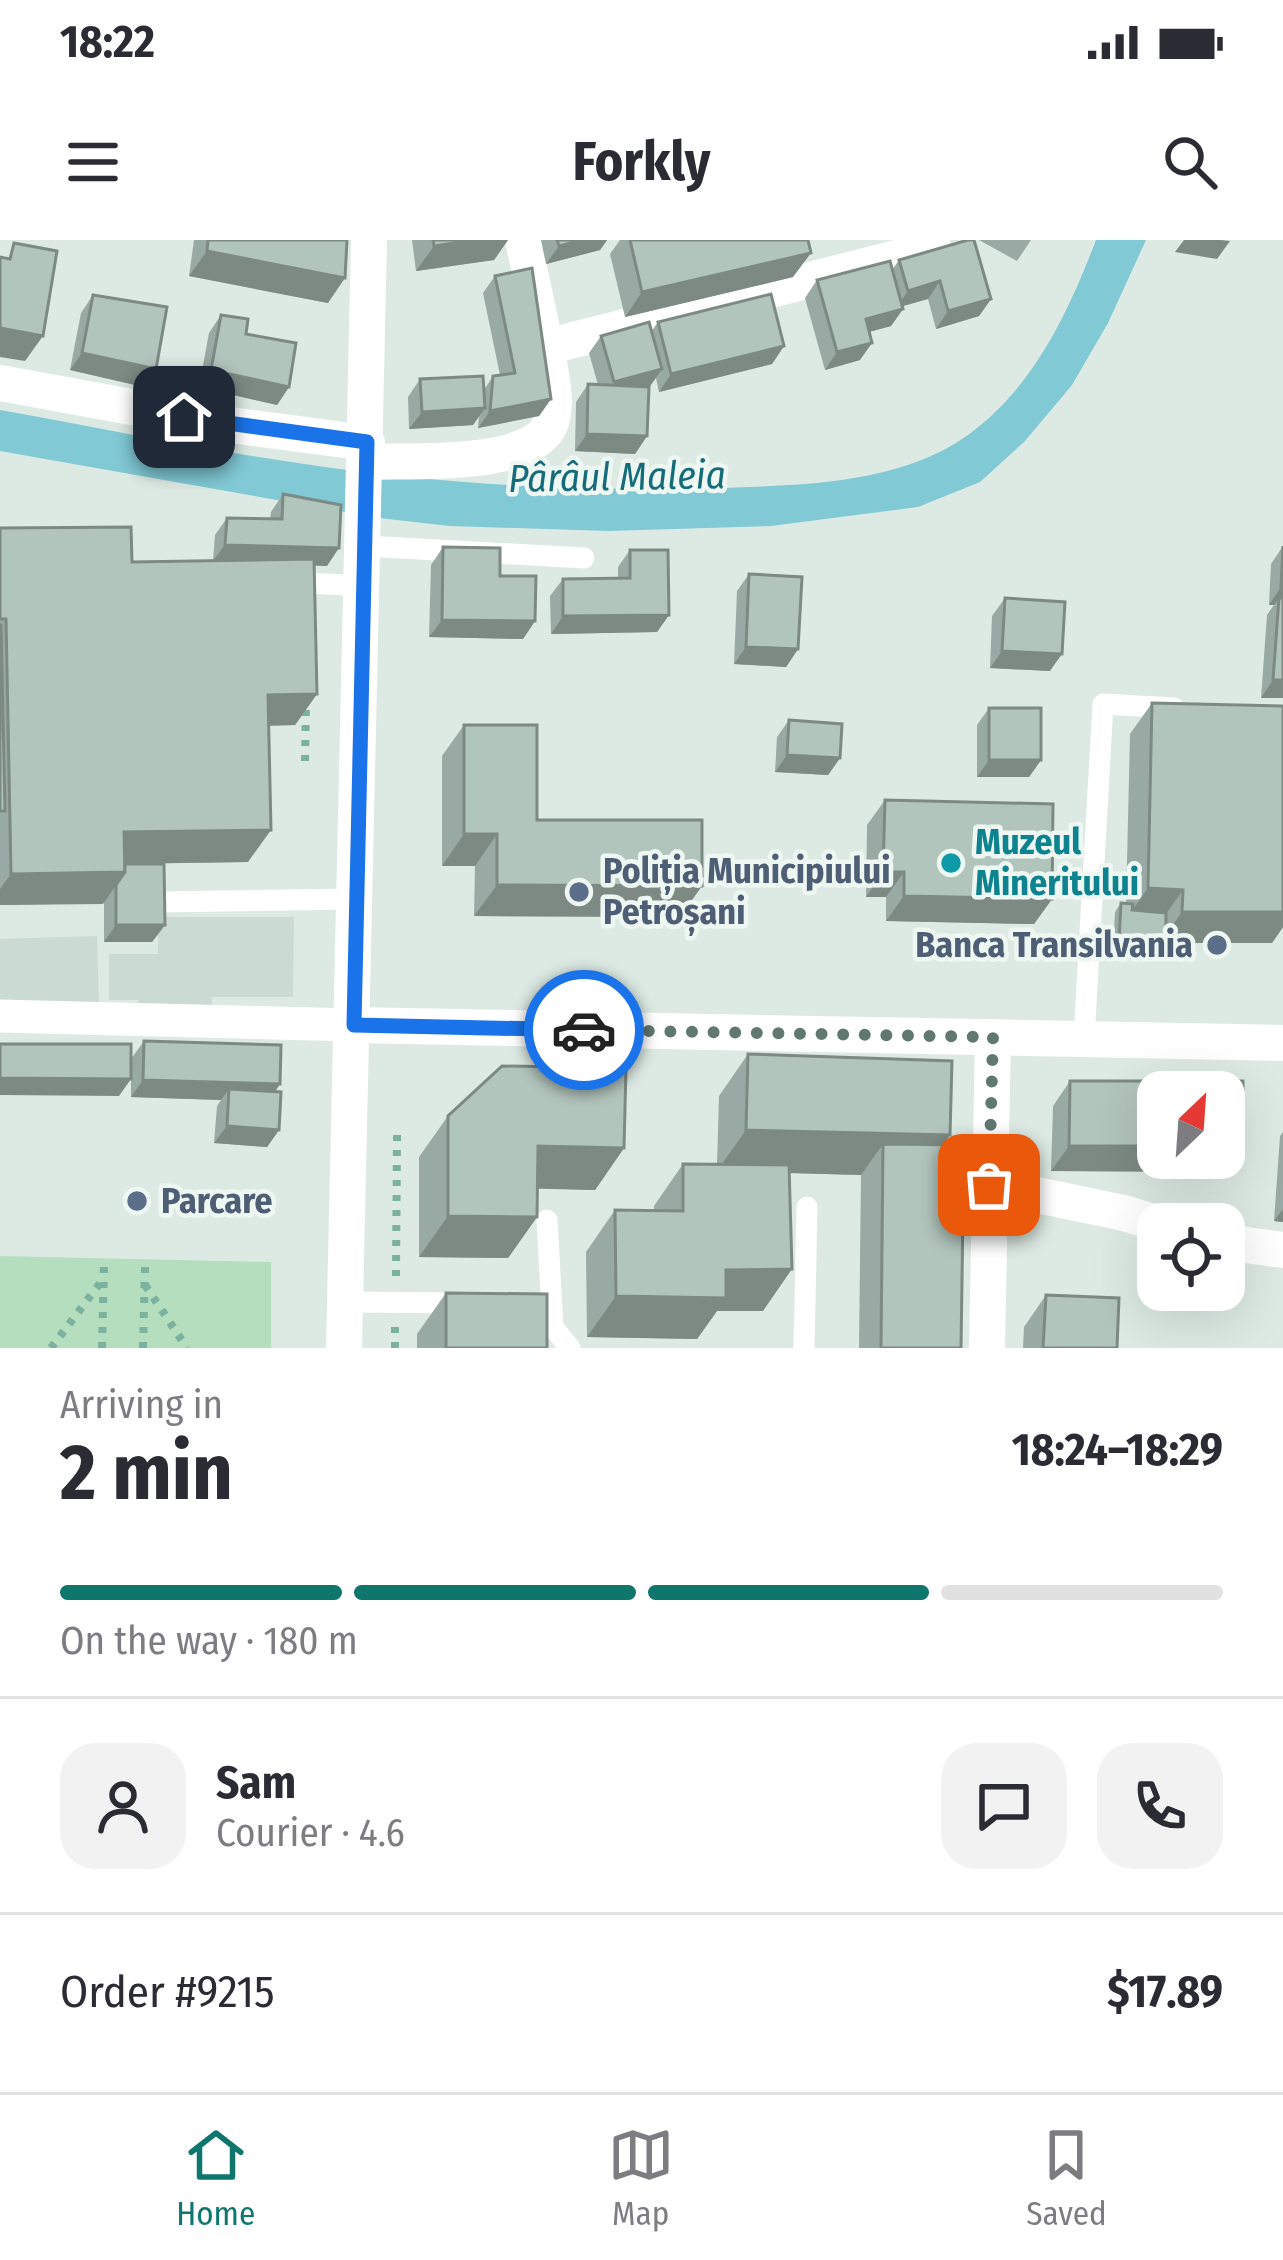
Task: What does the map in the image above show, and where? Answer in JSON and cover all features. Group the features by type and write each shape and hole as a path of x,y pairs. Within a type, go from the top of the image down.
{"street":[{"path":"344,1348 369,240"},
{"path":"0,383 367,452 496,456 536,443 550,426 555,400 523,240"},
{"path":"546,347 916,253 932,240"},
{"path":"0,1016 1084,1040 1282,1038"},
{"path":"987,1348 993,1037"},
{"path":"989,1185 1137,1219"},
{"path":"1245,1245 1283,1250"}],"lane":[{"path":"364,546 584,558"},
{"path":"262,581 364,586"},
{"path":"1084,1040 1103,704 1197,710"},
{"path":"157,902 356,898"},
{"path":"804,1348 807,1207"},
{"path":"547,1220 542,1303 569,1348"},
{"path":"345,1302 491,1303"}],"path":[{"path":"305,761 307,694"},
{"path":"395,1348 397,1134"},
{"path":"103,1348 104,1263"},
{"path":"143,1348 145,1267"},
{"path":"51,1348 104,1278"},
{"path":"144,1283 187,1348"}],"shaded area":[{"path":"158,917 294,917 293,997 212,997 211,1013 139,1013 138,1000 109,1000 109,954 158,954"},
{"path":"97,936 99,1005 0,1008 0,939"}],"green space":[{"path":"0,1256 271,1262 271,1348 0,1348"}],"water":[{"path":"1096,240 1146,240 1108,323 1072,385 1025,441 980,482 918,507 771,526 609,531 450,526 379,518 0,451 0,410 332,468 527,486 785,485 882,473 912,464 968,435 1012,395 1046,347"}],"building":[{"path":"208,240 347,240 345,278 207,251"},
{"path":"433,240 474,240 434,246"},
{"path":"630,240 808,240 811,253 642,292"},
{"path":"974,240 991,299 948,311 940,281 908,291 899,260"},
{"path":"14,243 57,251 43,336 0,328 0,257 10,259"},
{"path":"890,261 903,309 866,319 872,343 837,352 817,280"},
{"path":"532,268 551,399 490,411 493,376 515,373 495,276"},
{"path":"771,294 784,346 671,374 658,322"},
{"path":"93,295 167,307 156,369 82,353"},
{"path":"221,315 248,319 246,334 296,343 289,387 211,370"},
{"path":"649,322 662,369 614,382 601,336"},
{"path":"483,376 485,408 422,412 420,379"},
{"path":"588,384 649,387 647,436 587,434"},
{"path":"283,494 341,505 339,548 225,545 227,518 282,519"},
{"path":"131,527 132,562 314,559 317,694 268,695 271,830 124,832 125,872 11,874 0,528"},
{"path":"443,547 500,548 500,576 536,576 535,621 442,620"},
{"path":"630,550 668,550 669,615 563,616 563,579 630,578"},
{"path":"749,574 802,577 798,649 746,647"},
{"path":"1005,598 1065,602 1062,654 1002,651"},
{"path":"1279,598 1283,598 1283,680 1273,680"},
{"path":"1,625 5,811 0,811"},
{"path":"1152,703 1283,706 1283,912 1182,912 1183,890 1148,888"},
{"path":"989,708 1041,708 1041,760 989,760"},
{"path":"789,720 842,724 840,758 787,755"},
{"path":"464,725 537,725 537,820 702,820 702,886 497,885 497,834 464,834"},
{"name":"Muzeul Mineritului","path":"885,800 1053,804 1052,899 904,896 904,872 883,872"},
{"path":"125,864 164,864 165,925 116,925 116,885"},
{"path":"1121,903 1133,904 1132,910 1166,913 1166,945 1119,943"},
{"path":"144,1041 281,1045 280,1084 143,1080"},
{"path":"0,1044 131,1044 131,1079 0,1078"},
{"path":"748,1054 952,1061 950,1135 746,1130"},
{"path":"502,1066 626,1068 624,1148 538,1146 537,1217 448,1216 448,1116"},
{"path":"1070,1081 1137,1081 1137,1146 1069,1146"},
{"path":"229,1089 281,1092 279,1130 227,1126"},
{"path":"883,1144 964,1145 961,1348 881,1348"},
{"path":"683,1164 789,1165 792,1269 726,1270 726,1298 616,1296 615,1210 683,1211"},
{"path":"446,1293 547,1294 547,1348 446,1348"},
{"path":"1046,1295 1119,1298 1117,1348 1043,1348"}],"way so far":[{"path":"584,1030 993,1037 989,1185"}],"place":[{"name":"Muzeul Mineritului","path":"951,863"},
{"name":"Poliția Municipiului Petroșani","path":"579,892"},
{"name":"Banca Transilvania","path":"1217,945"},
{"name":"Parcare","path":"137,1201"}],"route":[{"path":"184,417 367,442 354,1025 584,1030"}],"water label":[{"name":"Pârâul Maleia","path":"617,477"}]}
